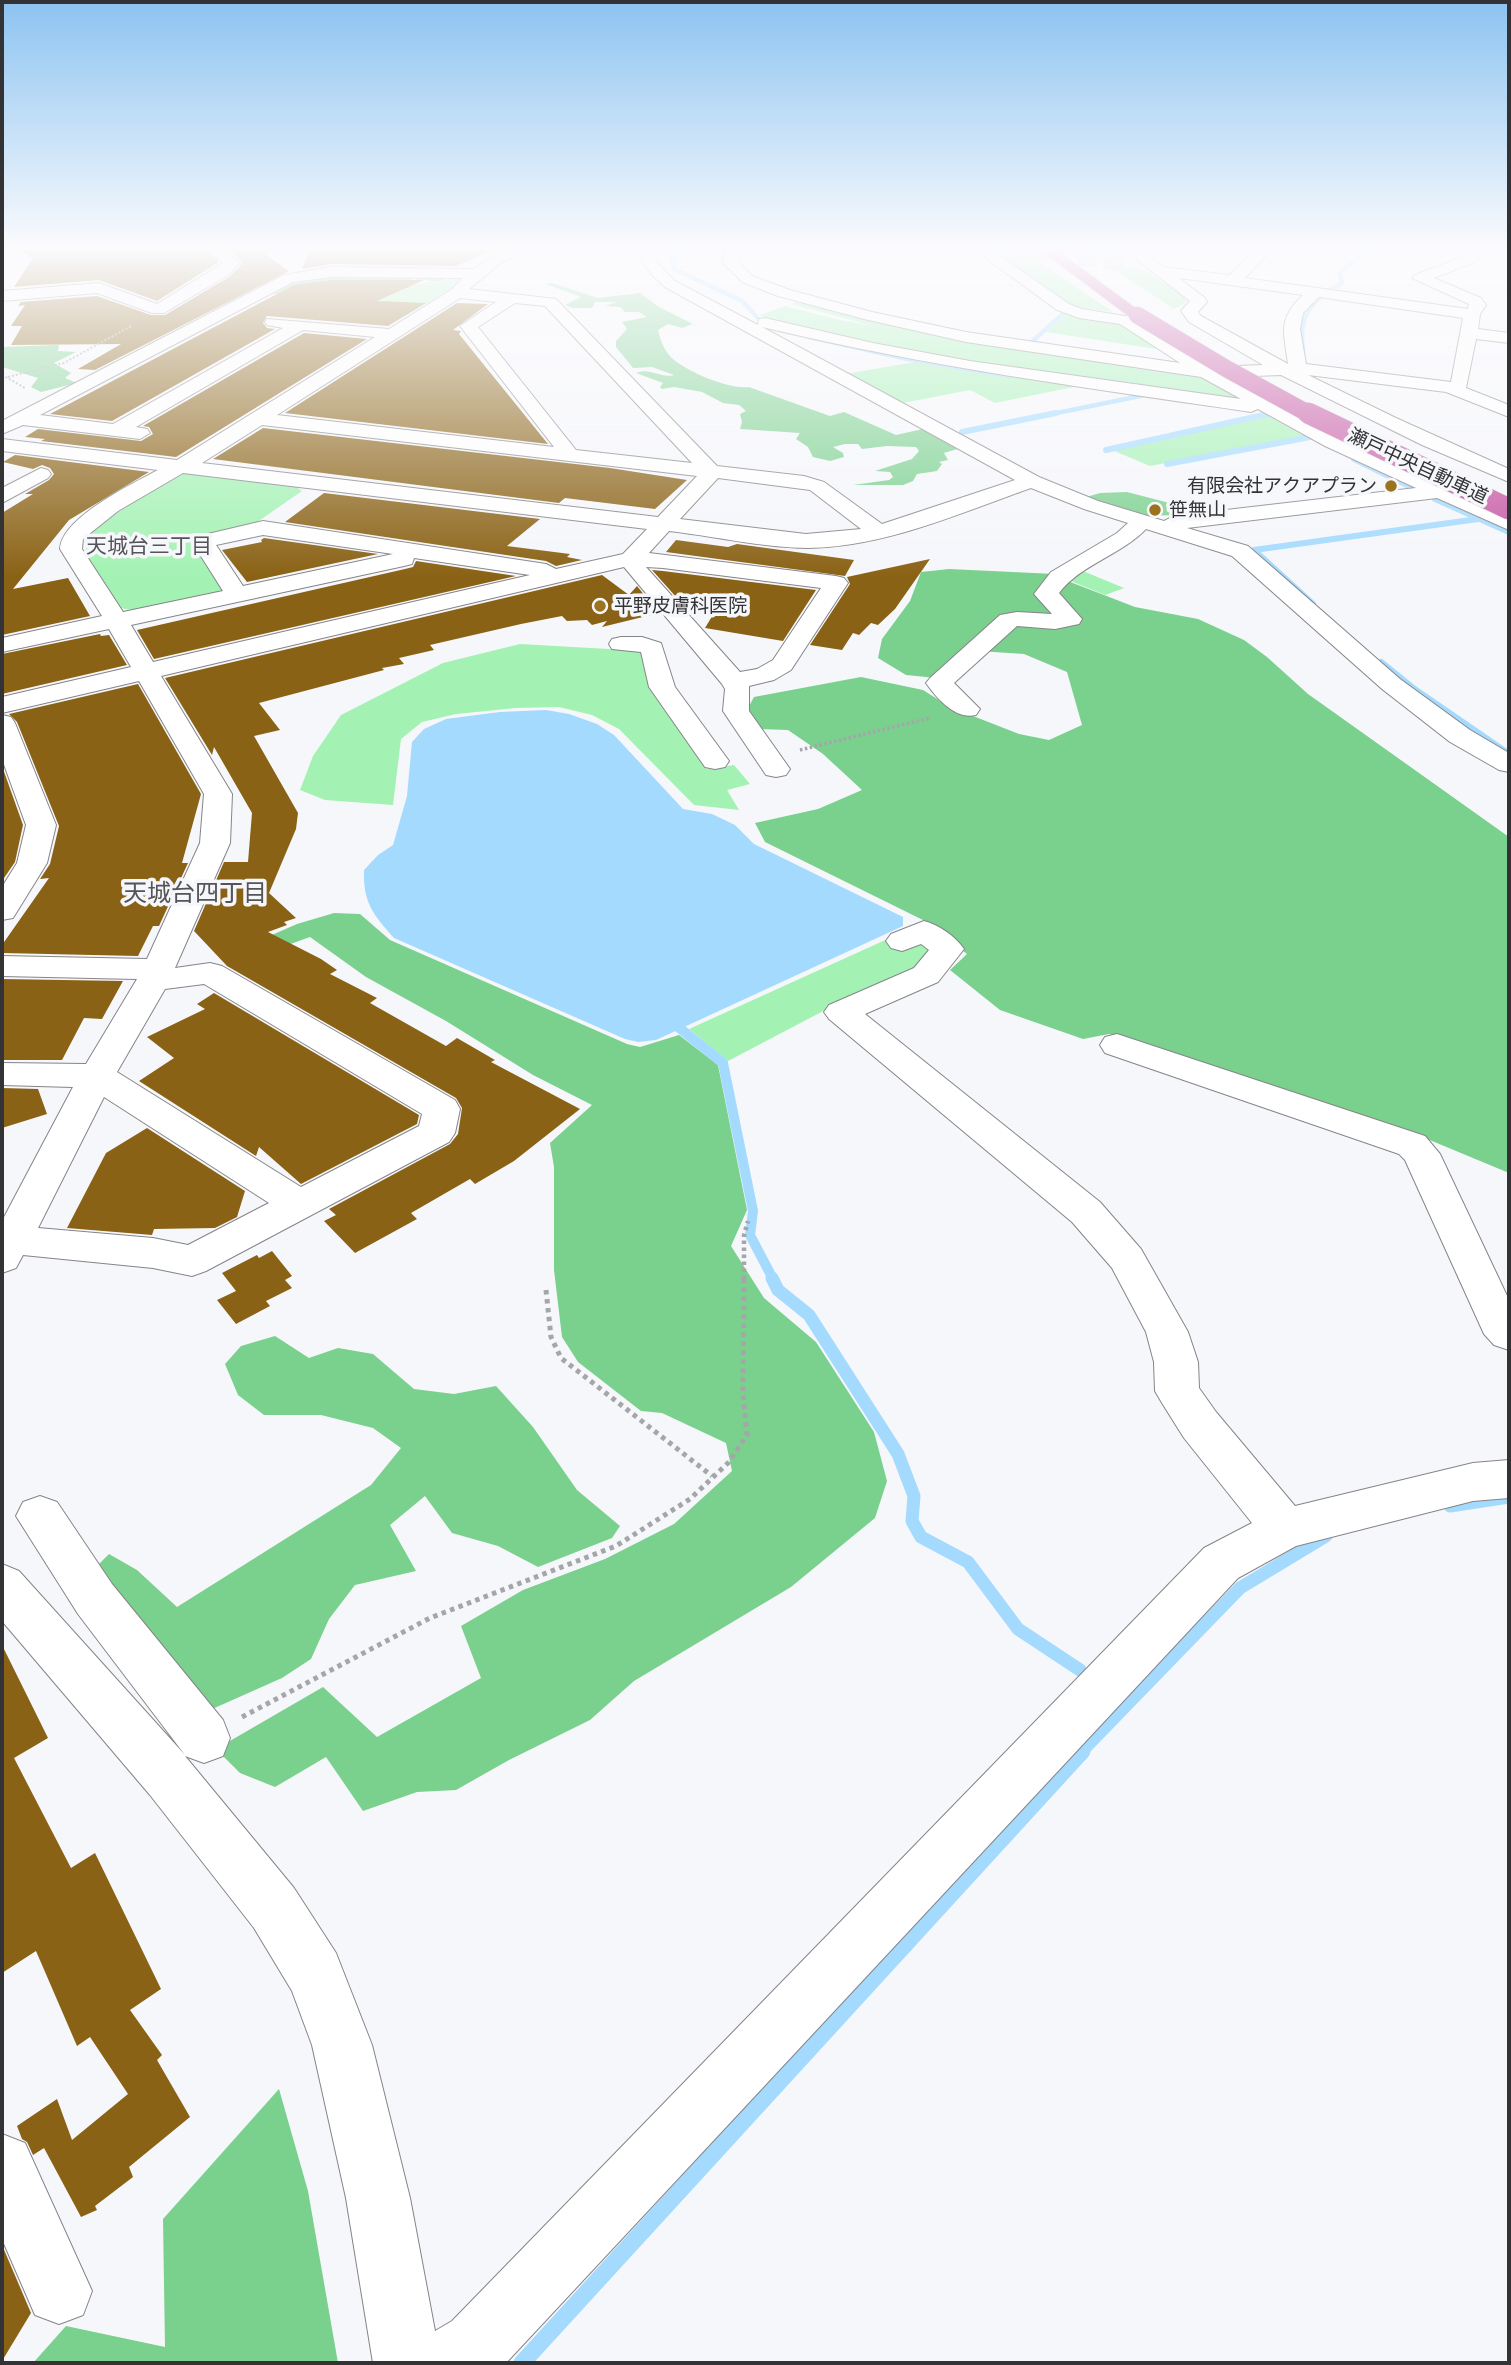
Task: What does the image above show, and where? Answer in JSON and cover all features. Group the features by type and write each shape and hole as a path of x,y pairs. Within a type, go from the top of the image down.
{"highway":[{"name":"瀬戸中央自動車道","path":"1207,356 1270,394 1403,462 1509,509"},
{"name":"瀬戸中央自動車道","path":"1237,356 1429,457 1509,492"}],"street":[{"path":"9,424 138,356"},
{"path":"116,430 245,356"},
{"path":"2,966 155,975 210,973 442,1109 436,1133 192,1261 153,1253 7,1249 97,1076 155,975 215,843 218,794 71,549 72,539 84,526 356,356"},
{"path":"492,356 570,455"},
{"path":"602,356 712,472"},
{"path":"804,356 1032,481 1091,505 1240,551 1391,684 1460,736 1509,764"},
{"path":"918,356 1270,408"},
{"path":"1097,356 1208,373 1296,371 1457,389 1506,405"},
{"path":"1182,356 1270,408 1436,492 1509,524"},
{"path":"1268,356 1451,452 1509,476"},
{"path":"1295,356 1296,371"},
{"path":"1457,389 1464,356"},
{"path":"259,419 817,486 878,531"},
{"path":"9,424 157,435"},
{"path":"184,438 222,442"},
{"path":"2,444 806,541 839,540 878,531 1032,481"},
{"path":"2,470 67,477"},
{"path":"631,559 712,472"},
{"path":"2,497 41,474"},
{"path":"967,709 939,683 1009,620 1023,618 1055,622 1070,619 1046,594 1065,572 1125,538 1147,522 1219,519 1509,481"},
{"path":"106,482 146,487"},
{"path":"263,528 325,482"},
{"path":"237,595 202,542 263,528 570,574"},
{"path":"2,645 427,554"},
{"path":"631,559 637,571 734,681 738,689 736,711 772,764"},
{"path":"2,705 631,559 836,583 782,665 765,675 734,681"},
{"path":"621,644 642,644 652,648 662,687 715,761"},
{"path":"686,720 736,711"},
{"path":"2,723 41,825 32,863 2,911"},
{"path":"902,941 924,931 948,948 926,975 841,1012 1086,1212 1126,1259 1167,1332 1176,1362 1177,1391 1285,1529"},
{"path":"1117,1045 1412,1145 1421,1154 1499,1323 1509,1334"},
{"path":"2,1074 97,1076 299,1204"},
{"path":"447,2363 476,2345 1221,1563 1285,1529 1473,1482 1509,1479"},
{"path":"40,1516 95,1599 204,1738"},
{"path":"2,1586 201,1817 274,1908 315,1974 342,2045 378,2198 407,2363"},
{"path":"2,2166 59,2291"}],"path":[{"path":"8,377 64,363 76,356"},
{"path":"772,764 967,709"},
{"path":"204,1738 430,1618 616,1546 690,1499 727,1463 747,1435 743,1394 744,1235 748,1221"},
{"path":"546,1290 551,1337 561,1359 712,1476"}],"green space":[{"path":"2,356 67,356 54,363 71,373 65,378 77,383 41,392 31,387 38,378 2,367"},
{"path":"624,356 670,356 706,378 749,387 830,416 844,412 896,435 927,428 964,447 944,453 948,460 939,462 942,464 937,471 917,474 913,481 903,485 853,485 889,480 893,477 890,472 875,471 912,459 919,451 916,447 862,449 858,444 845,444 833,447 843,453 844,457 830,461 813,457 808,447 796,439 800,433 740,429 740,414 746,411 739,405 723,403 702,392 674,387 662,389 660,387 663,383 636,373 646,371 665,376 674,375 652,367 633,368"},
{"path":"926,356 1085,356 1206,375 1252,403"},
{"path":"915,362 1079,386 995,403 970,390 903,403 892,400 845,374"},
{"path":"1268,416 1306,437 1150,466 1112,450"},
{"path":"195,472 295,486 302,491 253,525 189,539 227,591 138,611 120,608 90,563 87,533 172,476"},
{"path":"1127,492 1212,514 1143,516 1083,498 1100,493"},
{"path":"949,569 1055,574 1047,583 1065,616 1020,616 937,678 906,675 878,658 882,639 910,601 921,572"},
{"path":"1078,569 1124,588 1105,595 1066,579"},
{"path":"1065,580 1135,607 1198,619 1244,640 1308,694 1509,837 1509,1173 1396,1126 1109,1034 1083,1039 1000,1010 950,970 967,954 927,922 765,842 755,823 818,809 862,790 823,754 788,730 759,729 748,708 754,697 861,677 923,690 950,707 1019,734 1049,740 1082,725 1067,672 1024,654 979,651 1009,626 1059,625 1056,595"},
{"path":"520,644 644,651 652,687 707,769 734,765 750,784 727,790 739,810 694,805 619,729 592,715 559,707 456,714 422,722 401,739 393,805 325,800 300,790 313,756 341,715 443,663"},
{"path":"334,913 360,914 390,940 627,1044 640,1047 679,1035 718,1065 747,1210 731,1246 764,1298 816,1342 874,1432 887,1481 875,1518 791,1587 634,1681 590,1720 456,1790 417,1792 363,1811 326,1757 275,1787 240,1773 216,1749 323,1687 377,1737 481,1678 461,1626 523,1590 605,1559 674,1524 732,1471 726,1443 662,1413 641,1411 578,1362 562,1337 554,1270 554,1167 550,1143 592,1105 533,1075 446,1021 366,977 310,937 243,961 219,958 297,924"},
{"path":"914,927 936,950 921,969 829,1008 728,1061 689,1029"},
{"path":"275,1336 309,1358 338,1348 373,1354 414,1389 454,1394 496,1386 533,1427 577,1490 620,1526 612,1538 538,1567 498,1546 452,1533 425,1496 390,1525 416,1571 355,1585 329,1619 311,1659 282,1678 210,1710 93,1570 109,1554 137,1570 177,1607 371,1485 401,1448 373,1428 321,1415 264,1415 238,1395 225,1364 241,1346"},
{"path":"279,2089 308,2191 338,2363 33,2363 66,2326 165,2347 163,2219"}],"water":[{"path":"546,710 569,714 597,724 614,735 683,809 712,814 735,825 754,844 903,917 903,926 656,1040 638,1042 625,1039 394,938 371,907 365,891 364,870 378,855 393,845 407,796 412,742 424,729 446,719 500,712"}],"building":[{"path":"100,356 122,356 95,370 78,369"},
{"path":"159,356 227,356 112,421 50,414"},
{"path":"264,356 339,356 176,457 25,437 38,429 141,441 153,434 149,427 143,426"},
{"path":"374,356 477,356 548,444 285,413"},
{"path":"263,428 610,468 687,480 655,509 565,498 559,503 213,459"},
{"path":"15,455 149,472 69,520 13,589 68,578 90,616 2,635 2,513 33,494 25,494 49,480 54,474 50,468 42,465 33,469 3,462"},
{"path":"324,493 540,519 507,546 570,554 567,557 582,560 556,566 546,561 285,522"},
{"path":"264,538 378,554 247,582 222,550 262,542"},
{"path":"676,540 728,547 737,544 854,560 845,576 666,552"},
{"path":"930,559 895,609 878,625 871,623 859,635 853,633 842,650 810,645 850,584 847,577"},
{"path":"416,561 516,576 154,659 137,630 405,569 413,567"},
{"path":"652,570 816,590 783,641 705,628 723,598 685,607"},
{"path":"602,575 629,595 637,586 659,613 602,627 607,621 592,625 587,620 567,621 562,616 521,624 430,645 434,650 399,658 404,664 259,703 280,730 254,736 298,813 296,829 269,893 296,918 284,922 287,925 268,932 321,959 337,970 330,974 377,998 370,1003 446,1046 457,1038 495,1060 491,1062 580,1109 514,1161 475,1184 470,1179 411,1213 417,1219 355,1253 324,1221 336,1215 329,1209 450,1144 458,1134 462,1108 456,1098 227,966 194,931 224,862 248,862 252,813 214,747 212,755 165,678"},
{"path":"100,634 109,635 127,665 2,694 2,654"},
{"path":"138,684 201,794 182,863 188,863 159,926 153,926 138,956 2,953 2,945 49,878 40,879 50,864 59,826 17,722 9,714"},
{"path":"2,766 23,825 15,862 2,881"},
{"path":"2,979 123,981 102,1019 84,1018 62,1060 2,1060"},
{"path":"214,993 419,1115 417,1124 301,1184 259,1147 256,1156 139,1081 174,1058 147,1037 205,1009 197,1004"},
{"path":"2,1088 38,1089 47,1114 2,1128"},
{"path":"147,1128 245,1191 237,1217 215,1228 154,1229 152,1235 67,1228 106,1153"},
{"path":"272,1251 292,1276 285,1280 292,1288 266,1301 270,1306 236,1324 217,1300 236,1291 222,1273 257,1255 259,1258"},
{"path":"2,1645 48,1738 14,1758 71,1868 95,1853 161,1989 130,2010 162,2055 157,2060 190,2117 129,2167 133,2177 95,2206 97,2210 81,2217 44,2148 33,2155 17,2126 57,2099 72,2140 128,2094 90,2037 77,2046 36,1951 2,1973"},
{"path":"2,2245 31,2313 2,2361"}],"waterway":[{"path":"895,356 1009,376"},
{"path":"1047,415 1145,395"},
{"path":"962,432 1056,413"},
{"path":"1106,450 1268,414 1265,415"},
{"path":"1167,464 1310,437"},
{"path":"1354,459 1413,488"},
{"path":"1435,499 1509,532"},
{"path":"1313,604 1254,550 1478,519"},
{"path":"1381,663 1413,689 1509,755"},
{"path":"672,1022 723,1063 753,1211 750,1235 773,1279"},
{"path":"772,1278 778,1290 809,1315 898,1454 914,1496 912,1521 921,1537 968,1562 1018,1629 1080,1670"},
{"path":"1450,1506 1509,1497"},
{"path":"1080,1753 1240,1588 1326,1536"},
{"path":"522,2363 1082,1751"}],"place":[{"name":"有限会社アクアプラン","path":"1391,486"},
{"name":"笹無山","path":"1155,510"},
{"name":"平野皮膚科医院","path":"600,606"}],"district":[{"name":"天城台三丁目","path":"149,546"},
{"name":"天城台四丁目","path":"195,893"}]}
